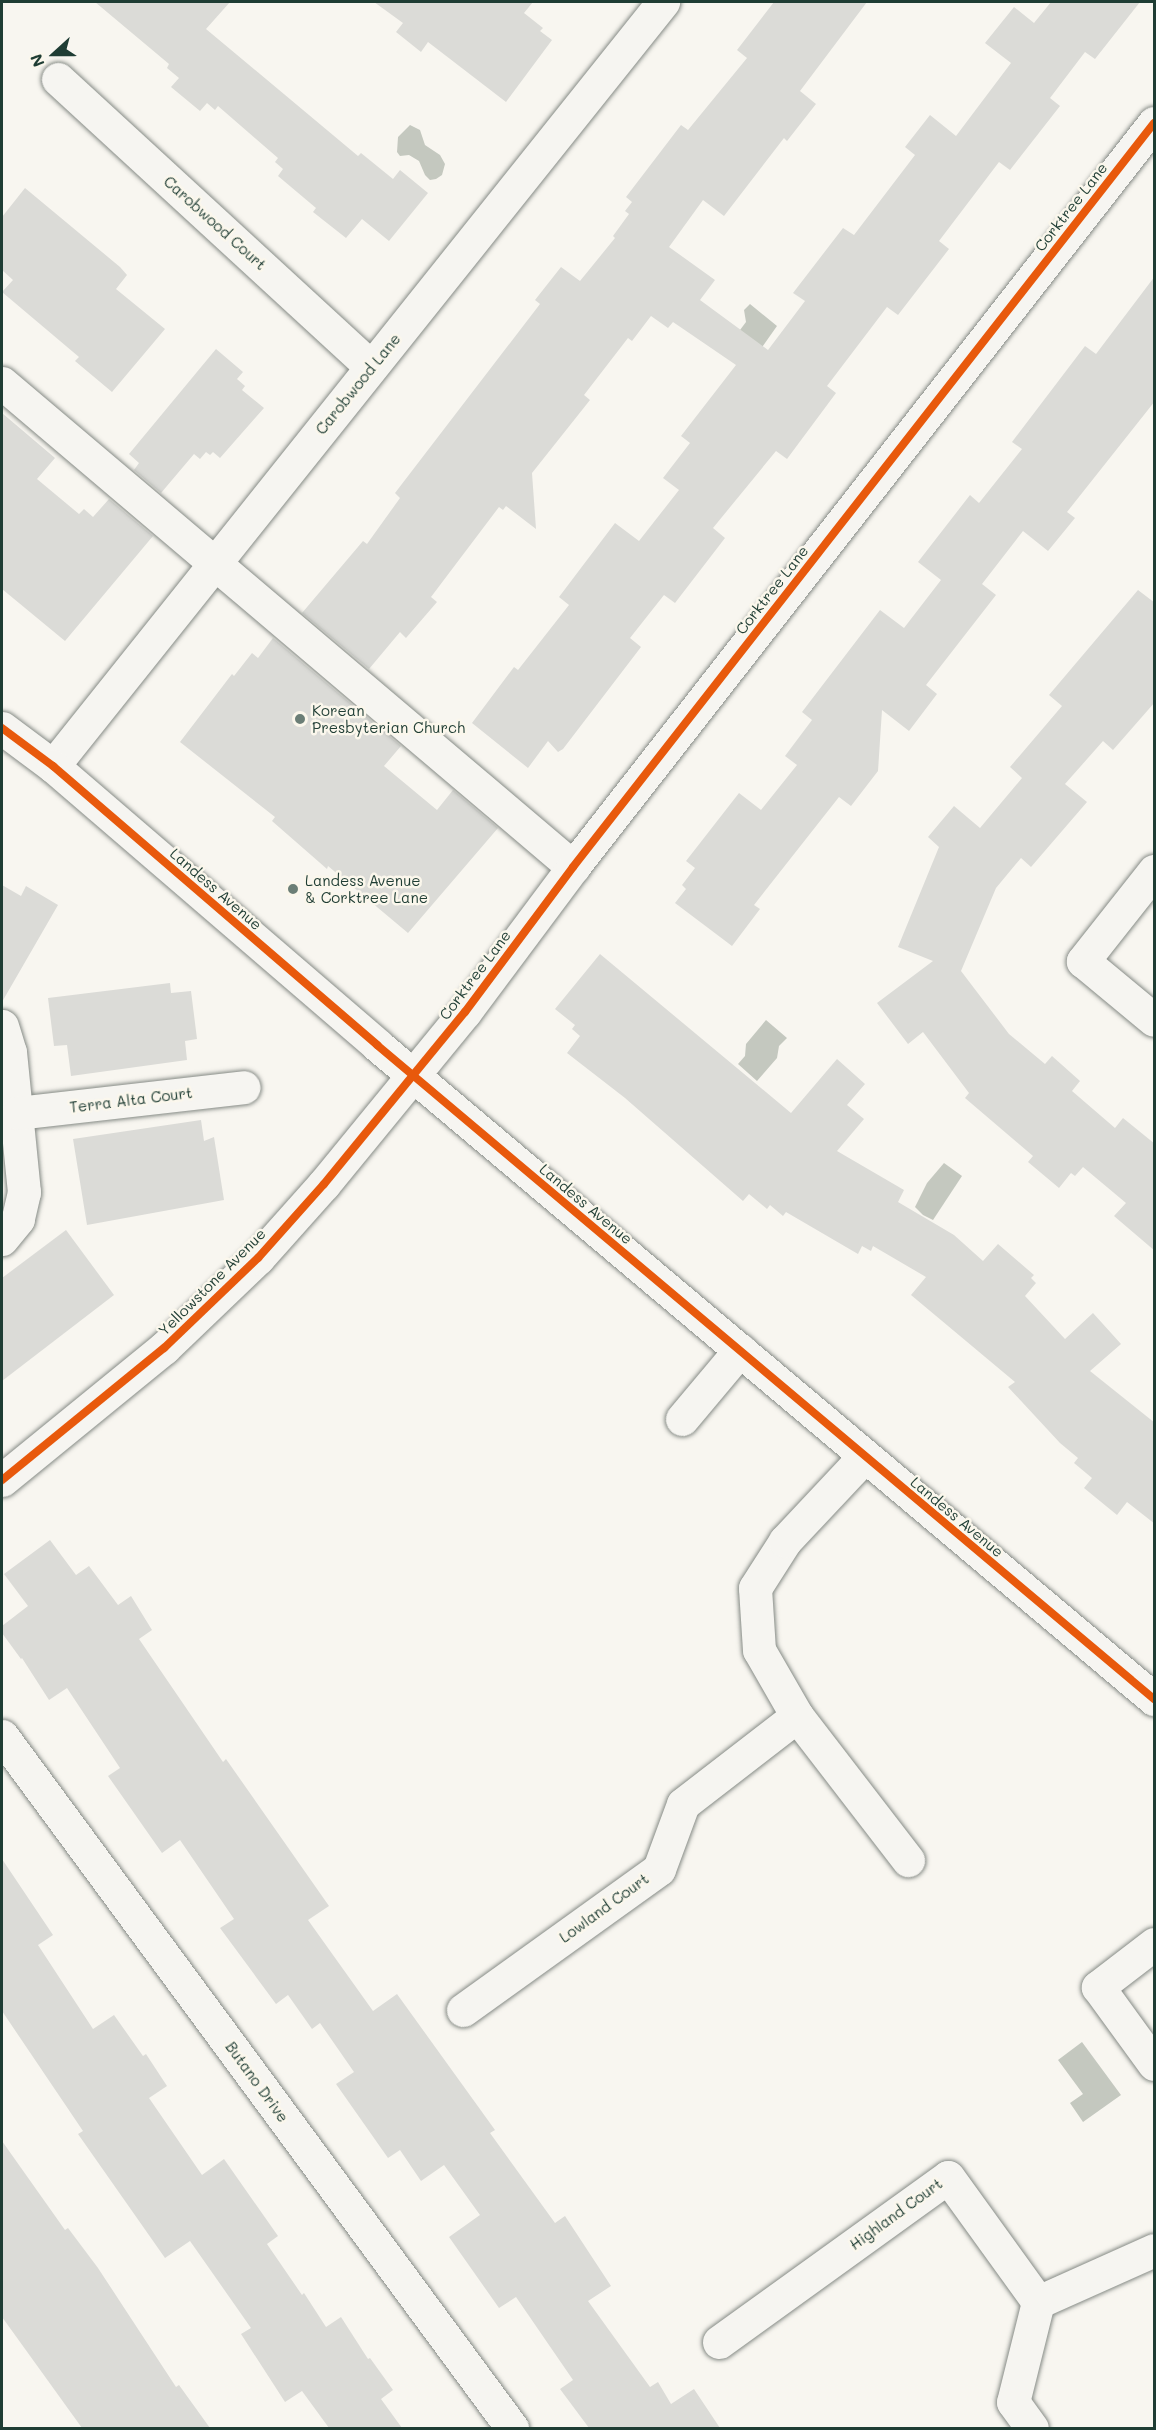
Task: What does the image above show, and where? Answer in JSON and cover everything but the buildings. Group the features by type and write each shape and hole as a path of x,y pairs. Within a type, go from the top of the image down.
{"street":[{"name":"Carobwood Lane","path":"53,766 656,4"},
{"name":"Carobwood Court","path":"58,79 371,367"},
{"name":"Corktree Lane","path":"412,1075 465,1011 573,867 1155,123"},
{"path":"2,383 573,867"},
{"name":"Landess Avenue","path":"2,728 53,766 412,1075 864,1457 1155,1699"},
{"path":"1155,871 1083,961 1155,1020"},
{"path":"2,1026 10,1052 24,1191 18,1218 2,1239"},
{"name":"Yellowstone Avenue","path":"2,1480 164,1348 258,1258 324,1184 412,1075"},
{"name":"Terra Alta Court","path":"17,1113 244,1086"},
{"path":"682,1419 740,1350"},
{"path":"864,1457 785,1541 755,1588 759,1650 797,1716 908,1860"},
{"name":"Lowland Court","path":"463,2010 659,1869 683,1804 797,1716"},
{"name":"Butano Drive","path":"2,1736 512,2428"},
{"path":"1155,1944 1098,1987 1155,2064"},
{"name":"Highland Court","path":"719,2342 948,2177 1038,2302"},
{"path":"1032,2428 1013,2402 1038,2302 1155,2250"}],"shaded area":[{"path":"410,125 420,130 425,145 440,155 445,164 442,175 436,179 430,180 425,175 419,161 409,155 400,156 397,152 398,137"},
{"path":"750,304 777,326 748,367 725,350 746,322 744,310"},
{"path":"766,1020 787,1038 779,1046 777,1058 757,1081 738,1064 745,1056 746,1044"},
{"path":"944,1163 962,1176 933,1220 923,1215 915,1207 927,1183"},
{"path":"1082,2042 1121,2095 1083,2122 1070,2103 1083,2094 1058,2060"}],"cycle path":[{"path":"2,1480 164,1348 258,1258 324,1184 465,1012 573,867 1154,123"},
{"path":"2,728 53,766 377,1045 1154,1699"}],"place":[{"name":"Korean Presbyterian Church","path":"300,719"},
{"name":"Landess Avenue & Corktree Lane","path":"293,889"}]}
